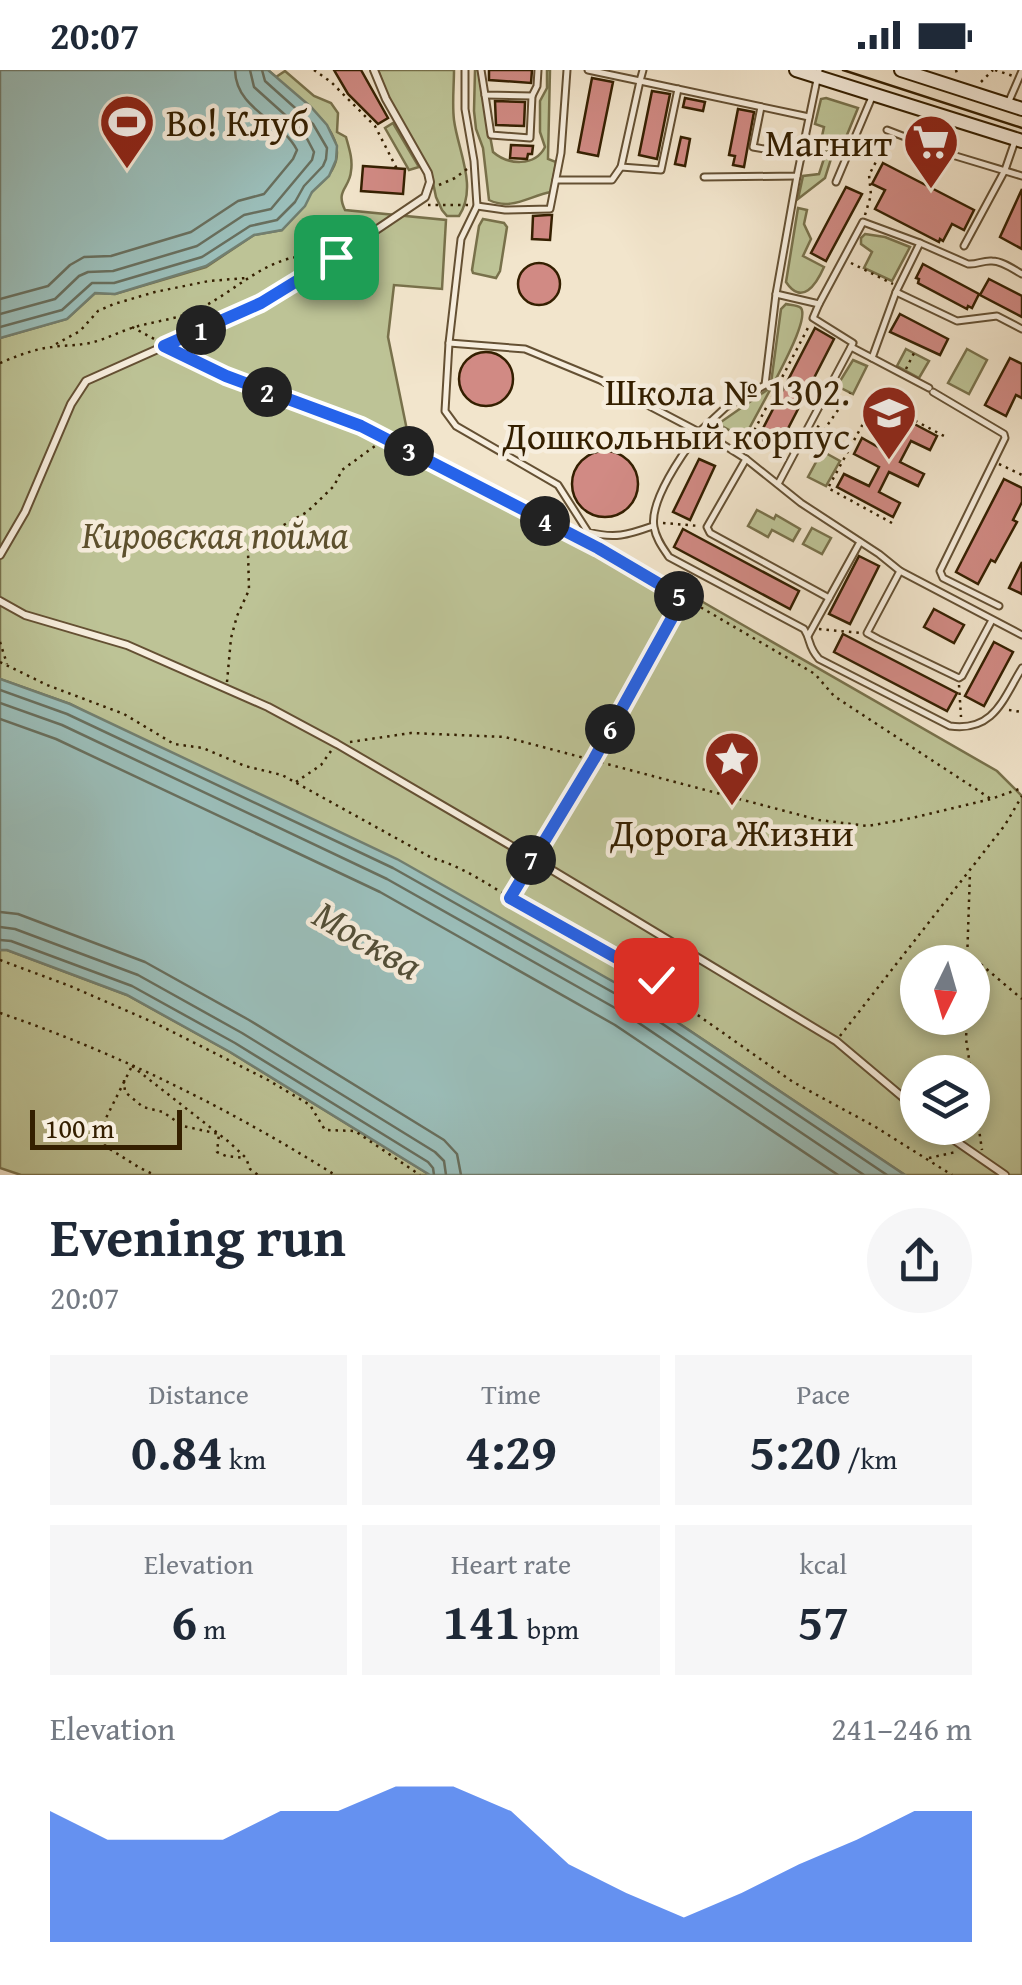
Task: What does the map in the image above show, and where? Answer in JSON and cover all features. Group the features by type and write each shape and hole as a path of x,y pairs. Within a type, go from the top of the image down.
{"main road":[{"path":"796,70 818,73 1019,140"},
{"path":"901,70 1022,108"}],"street":[{"path":"0,555 26,512 71,404 86,381 261,303 425,196 429,190 428,173 374,70"},
{"path":"0,601 25,615 127,645 268,707 337,744 836,1041 900,1095"},
{"path":"960,1145 1006,1175"}],"lane":[{"path":"466,70 465,109 477,206 461,239 444,411 456,426 558,485 588,532 607,537 656,524"},
{"path":"481,70 491,135 530,138 538,70"},
{"path":"477,206 550,209 561,153 567,70"},
{"path":"588,70 809,117"},
{"path":"556,180 612,180 621,167 643,70"},
{"path":"810,636 804,629 669,556 659,543 655,512 672,473 698,432 726,408 765,384 776,294 818,73"},
{"path":"1007,104 1021,74"},
{"path":"621,167 661,170 678,89"},
{"path":"836,182 873,94"},
{"path":"485,95 532,96"},
{"path":"761,107 753,147 774,152"},
{"path":"889,131 1022,176"},
{"path":"964,246 1019,140"},
{"path":"704,177 798,176"},
{"path":"778,484 853,343 813,318 863,222 968,264 998,262 1022,274"},
{"path":"872,358 920,242"},
{"path":"898,289 957,321 997,316 1022,329"},
{"path":"776,294 819,304"},
{"path":"449,343 525,349 600,380 710,436 900,572 1022,635"},
{"path":"851,347 1004,434 940,570 943,578 999,606"},
{"path":"743,458 707,526 710,533 828,598"},
{"path":"860,542 810,636 810,648 819,659 950,726 972,727 992,716 1022,668"},
{"path":"900,572 867,633 959,678 992,620"}],"path":[{"path":"314,70 375,126 397,169"},
{"path":"982,82 994,70 1021,74"},
{"path":"863,222 871,195 870,175 889,131"},
{"path":"429,190 455,178 474,161"},
{"path":"414,206 477,206"},
{"path":"0,363 28,352 85,344 186,315 294,255 336,257"},
{"path":"842,260 898,289"},
{"path":"51,347 80,332 98,310 114,304 210,281 248,278"},
{"path":"743,458 813,318"},
{"path":"132,328 226,376 361,426 598,548 814,674 834,696 991,798"},
{"path":"904,375 916,349"},
{"path":"810,423 824,430 850,393"},
{"path":"892,523 828,488 876,400 944,436"},
{"path":"226,688 231,638 249,590 248,551 253,542 307,512 334,486 342,470 386,438"},
{"path":"993,462 1022,475"},
{"path":"656,524 707,526"},
{"path":"510,898 594,759 683,598"},
{"path":"810,636 814,628 867,633"},
{"path":"0,642 8,665"},
{"path":"0,662 47,685 124,714 174,744 204,748 246,766 282,775 432,858 474,875 656,980 672,997 793,1082 952,1175"},
{"path":"959,678 961,720 972,718"},
{"path":"998,708 1022,712"},
{"path":"295,782 321,765 337,744 410,733 505,737 820,820 868,826 1022,788"},
{"path":"836,1041 1005,826 1022,796"},
{"path":"968,945 970,870"},
{"path":"0,960 155,1024 268,1080 310,1105 325,1130 355,1131 420,1175"},
{"path":"990,971 1022,998"},
{"path":"0,1013 64,1035 153,1074 332,1174"},
{"path":"132,1066 104,1120 104,1146 155,1175"},
{"path":"132,1066 219,1134 246,1158 250,1170 258,1175"},
{"path":"124,1080 125,1092 143,1107 163,1112 184,1126 219,1134"},
{"path":"219,1134 217,1152 246,1158"},
{"path":"981,1145 983,1161"},
{"path":"927,1159 967,1150"}],"green space":[{"name":"Кировская пойма","path":"0,70 268,70 276,77 285,71 314,96 331,103 338,113 337,132 346,137 351,158 350,177 342,193 345,210 446,220 442,289 394,285 388,337 410,445 574,528 997,771 1022,796 1022,1175 905,1175 635,994 70,704 0,679 0,338 67,319 95,293 115,294 206,267 254,235 282,230 330,174 336,159 337,148 328,127 294,94"},
{"path":"378,70 454,70 454,120 467,181 459,216 447,216 442,210 431,173 388,97"},
{"path":"475,70 493,152 506,160 521,162 535,158 545,147 540,132 540,101 550,70 548,159 556,162 551,192 505,204 489,200 474,111"},
{"path":"821,99 858,108 842,147 835,146 825,178 798,199 803,176 819,174 830,140 822,136 824,127 815,124"},
{"path":"393,123 419,167 409,170 385,128"},
{"path":"798,208 807,210 804,224 811,239 803,256 824,267 813,286 803,293 786,282"},
{"path":"483,219 507,227 496,278 472,270"},
{"path":"865,234 910,247 892,281 864,268 872,252 861,244"},
{"path":"786,304 801,308 801,323 771,383 781,309"},
{"path":"906,349 929,361 919,378 897,366"},
{"path":"967,349 987,360 969,394 948,383"},
{"path":"853,360 867,366 853,394 837,386"},
{"path":"767,390 744,438 718,424"},
{"path":"822,451 840,461 826,486 808,477"},
{"path":"757,510 774,519 776,515 800,529 793,541 772,530 768,537 748,526"},
{"path":"812,528 831,538 822,554 803,544"},
{"path":"0,950 127,995 230,1052 430,1175 21,1175 0,1168"}],"water":[{"name":"Во! Клуб","path":"0,70 268,70 327,125 337,146 336,160 329,176 282,230 254,235 206,266 115,294 95,293 67,319 0,338"},
{"name":"Москва","path":"0,679 70,704 397,859 635,994 905,1175 430,1175 230,1052 127,995 0,950"}],"building":[{"path":"334,70 361,70 388,118 378,124 348,94"},
{"path":"489,70 532,70 531,83 489,80"},
{"path":"592,78 613,82 598,156 578,152"},
{"path":"652,91 670,94 657,159 639,155"},
{"path":"685,98 705,102 703,111 683,107"},
{"path":"495,101 525,102 524,126 496,125"},
{"path":"738,109 754,112 744,167 733,165 735,156 729,155"},
{"path":"681,137 690,139 685,166 675,164"},
{"path":"511,145 533,146 532,154 527,159 510,158"},
{"path":"883,163 974,210 964,230 952,224 939,242 875,209 885,190 872,184"},
{"path":"363,166 405,169 403,194 361,191"},
{"path":"846,187 862,194 826,261 811,253"},
{"path":"1022,189 1022,249 1000,237"},
{"path":"552,215 550,240 532,239 533,216"},
{"path":"539,263 554,269 560,284 554,299 539,305 524,299 518,284 524,269"},
{"path":"923,264 979,294 972,308 967,309 918,283 916,278"},
{"path":"989,279 1022,296 1022,317 980,295"},
{"path":"900,314 948,339 940,355 890,332"},
{"path":"815,328 834,339 778,448 758,438"},
{"path":"486,352 505,360 513,379 505,398 486,406 467,398 459,379 467,360"},
{"path":"1010,358 1022,364 1022,398 1016,395 1006,416 985,405"},
{"path":"882,407 937,436 930,450 911,441 900,462 924,474 918,486 889,472 879,492 900,503 893,517 837,487 844,474 869,486 879,467 854,454 862,438 887,452 898,432 875,419"},
{"path":"605,451 628,461 638,484 628,507 605,517 582,507 572,484 582,461"},
{"path":"699,459 715,466 690,520 673,512"},
{"path":"1004,479 1022,488 1022,502 1013,520 1017,522 978,584 956,572"},
{"path":"683,529 799,591 790,609 674,547"},
{"path":"859,556 879,566 850,624 829,614"},
{"path":"1022,562 1022,594 1009,588"},
{"path":"934,609 964,625 954,643 924,627"},
{"path":"843,634 957,693 947,711 834,652"},
{"path":"994,642 1013,652 984,706 965,696"}],"tram line":[{"path":"843,70 1022,128"}],"place":[{"name":"Во! Клуб","path":"127,171"},
{"name":"Магнит","path":"931,191"},
{"name":"Школа № 1302. Дошкольный корпус","path":"889,462"},
{"name":"Дорога Жизни","path":"732,808"}],"route":[{"path":"336,257 261,303 164,346 226,376 361,426 598,548 683,598 594,759 510,898 656,980"}]}
